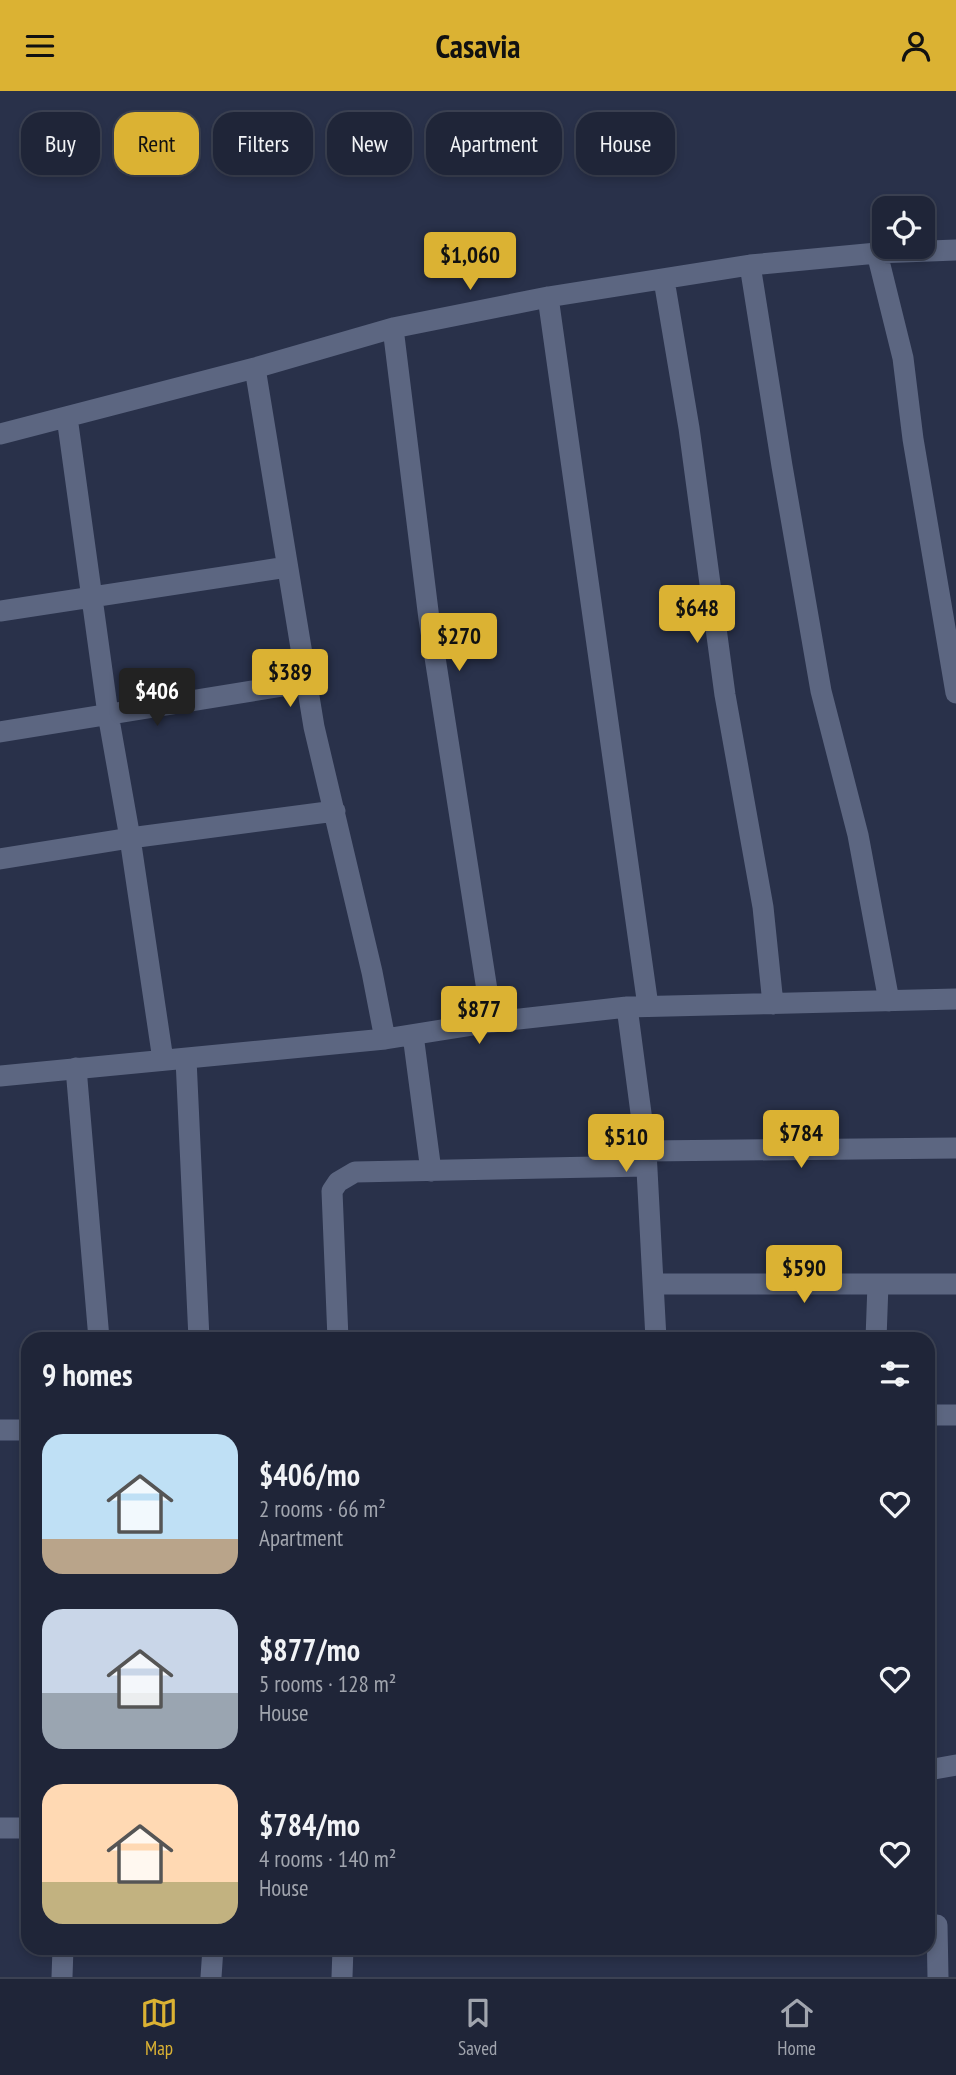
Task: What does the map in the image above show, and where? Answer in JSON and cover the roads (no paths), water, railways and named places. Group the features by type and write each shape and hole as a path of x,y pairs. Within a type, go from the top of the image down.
{"street":[{"path":"935,251 956,250"},
{"path":"0,434 255,368 393,328 548,297 750,265 872,253"},
{"path":"878,259 903,358 913,439 956,693"},
{"path":"750,265 821,691 861,848 889,1002"},
{"path":"664,280 688,428 725,695 763,907 774,1004"},
{"path":"548,297 637,1006 656,1332"},
{"path":"393,328 429,619 492,1022"},
{"path":"255,368 314,727 372,972 385,1039"},
{"path":"67,417 108,714 131,838 163,1060"},
{"path":"0,611 287,566"},
{"path":"0,732 307,683"},
{"path":"0,859 131,838 335,811"},
{"path":"0,1076 385,1039 492,1022 637,1006 956,999"},
{"path":"413,1035 430,1171"},
{"path":"186,1059 199,1332"},
{"path":"76,1069 98,1332"},
{"path":"338,1332 332,1191 338,1182 355,1172 430,1171 646,1158 956,1148"},
{"path":"653,1284 956,1284"},
{"path":"876,1332 878,1284"},
{"path":"935,1415 956,1415"},
{"path":"0,1430 21,1430"},
{"path":"935,1769 956,1765"},
{"path":"0,1828 21,1828"},
{"path":"937,1925 938,1977"},
{"path":"62,1977 63,1955"},
{"path":"211,1977 213,1955"},
{"path":"342,1977 343,1955"}]}
